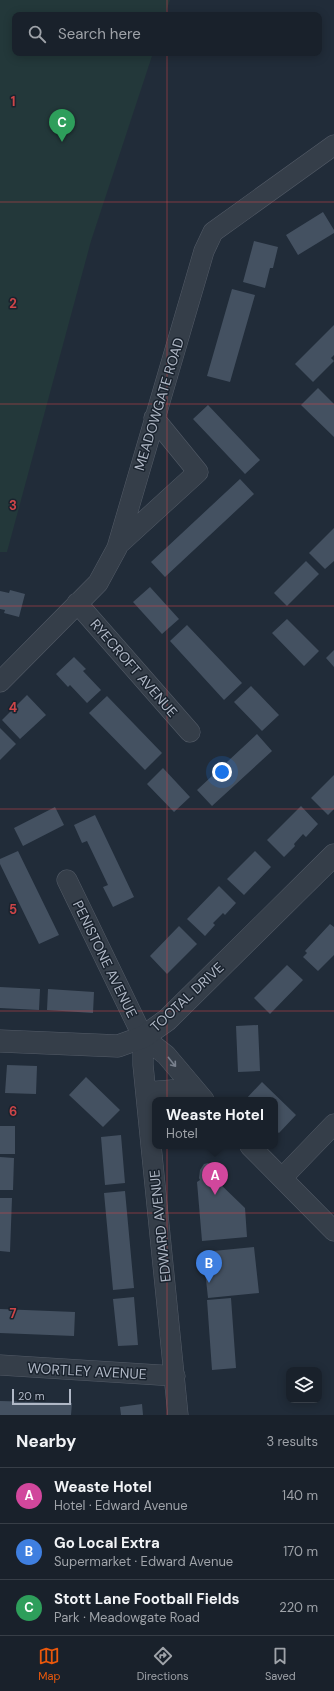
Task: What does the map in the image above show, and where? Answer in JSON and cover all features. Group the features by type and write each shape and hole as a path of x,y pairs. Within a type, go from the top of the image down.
{"street":[{"name":"MEADOWGATE ROAD","path":"0,682 98,583 118,545 204,251 213,232 334,145"},
{"path":"118,545 198,472 154,418"},
{"name":"RYECROFT AVENUE","path":"77,603 190,732"},
{"name":"TOOTAL DRIVE","path":"0,1041 118,1046 143,1037 168,1020 334,855"},
{"name":"PENISTONE AVENUE","path":"66,880 143,1037"},
{"path":"143,1037 166,1055 200,1096"},
{"name":"EDWARD AVENUE","path":"143,1037 143,1066 152,1143"},
{"path":"147,1092 172,1090 200,1096"},
{"path":"282,1178 334,1124"},
{"name":"EDWARD AVENUE","path":"153,1149 178,1415"},
{"path":"253,1149 334,1231"},
{"name":"WORTLEY AVENUE","path":"0,1365 175,1376"}],"green space":[{"path":"0,0 170,0 166,12 12,12 12,56 152,56 91,241 7,552 0,552"}],"building":[{"path":"323,212 334,230 334,233 298,255 286,235"},
{"path":"254,241 278,247 273,268 270,268 265,288 243,282"},
{"path":"232,289 255,295 230,382 207,376"},
{"path":"334,325 334,355 331,358 334,361 313,382 295,364"},
{"path":"318,388 334,404 334,437 301,405"},
{"path":"208,405 260,460 245,474 193,419"},
{"path":"240,479 254,494 165,577 151,562"},
{"path":"334,528 334,561 325,569 309,553"},
{"path":"306,561 319,574 287,606 274,593"},
{"path":"150,587 179,619 162,634 133,602"},
{"path":"10,590 25,594 19,617 4,613 5,610 0,609 0,591 9,593"},
{"path":"287,619 319,651 304,666 272,633"},
{"path":"187,625 242,683 224,700 170,641"},
{"path":"334,650 334,667 326,658"},
{"path":"74,657 86,669 83,671 101,690 87,703 70,685 68,687 56,674"},
{"path":"251,686 279,715 262,731 234,702"},
{"path":"27,695 46,715 20,739 2,720"},
{"path":"107,696 162,753 145,770 89,713"},
{"path":"0,728 16,744 0,760"},
{"path":"257,734 272,751 212,806 197,790"},
{"path":"163,768 190,797 174,812 147,784"},
{"path":"334,775 334,809 328,815 311,798"},
{"path":"301,806 318,824 306,837 303,834 294,844 295,846 284,857 267,840"},
{"path":"55,807 64,825 23,846 14,828"},
{"path":"95,815 134,897 113,907 103,887 108,885 87,841 82,843 74,825"},
{"path":"18,851 59,935 39,944 0,864 0,859"},
{"path":"255,851 271,867 244,895 227,879"},
{"path":"219,886 236,903 225,915 223,913 213,923 215,925 205,936 187,919"},
{"path":"330,924 334,927 334,955 318,971 303,957 307,953 305,951"},
{"path":"179,926 197,944 167,974 150,956"},
{"path":"287,965 303,980 270,1014 254,998"},
{"path":"0,987 40,989 39,1010 0,1008"},
{"path":"48,989 94,992 93,1013 47,1010"},
{"path":"258,1025 260,1071 238,1072 236,1026"},
{"path":"7,1065 37,1066 36,1094 5,1093"},
{"path":"86,1077 120,1110 103,1127 69,1095"},
{"path":"262,1082 277,1097 248,1097"},
{"path":"278,1098 296,1115 279,1133 278,1132"},
{"path":"0,1126 15,1126 15,1154 0,1154"},
{"path":"121,1135 125,1183 105,1185 101,1137"},
{"path":"0,1157 14,1158 13,1190 0,1190"},
{"path":"208,1163 217,1168 218,1175 216,1180 245,1208 247,1237 202,1241 197,1182 200,1180 200,1170 204,1164"},
{"path":"125,1191 134,1288 113,1290 104,1193"},
{"path":"0,1198 12,1198 10,1252 0,1251"},
{"path":"254,1247 259,1293 208,1298 203,1252"},
{"path":"134,1297 138,1345 118,1346 113,1299"},
{"path":"231,1298 236,1368 212,1370 207,1300"},
{"path":"0,1309 75,1312 74,1336 0,1333"},
{"path":"0,1401 72,1403 71,1415 0,1415"},
{"path":"142,1404 143,1415 121,1415 120,1407"}],"place":[{"name":"Stott Lane Football Fields","path":"62,142"},
{"name":"Weaste Hotel","path":"215,1195"},
{"name":"Go Local Extra","path":"209,1283"}]}
